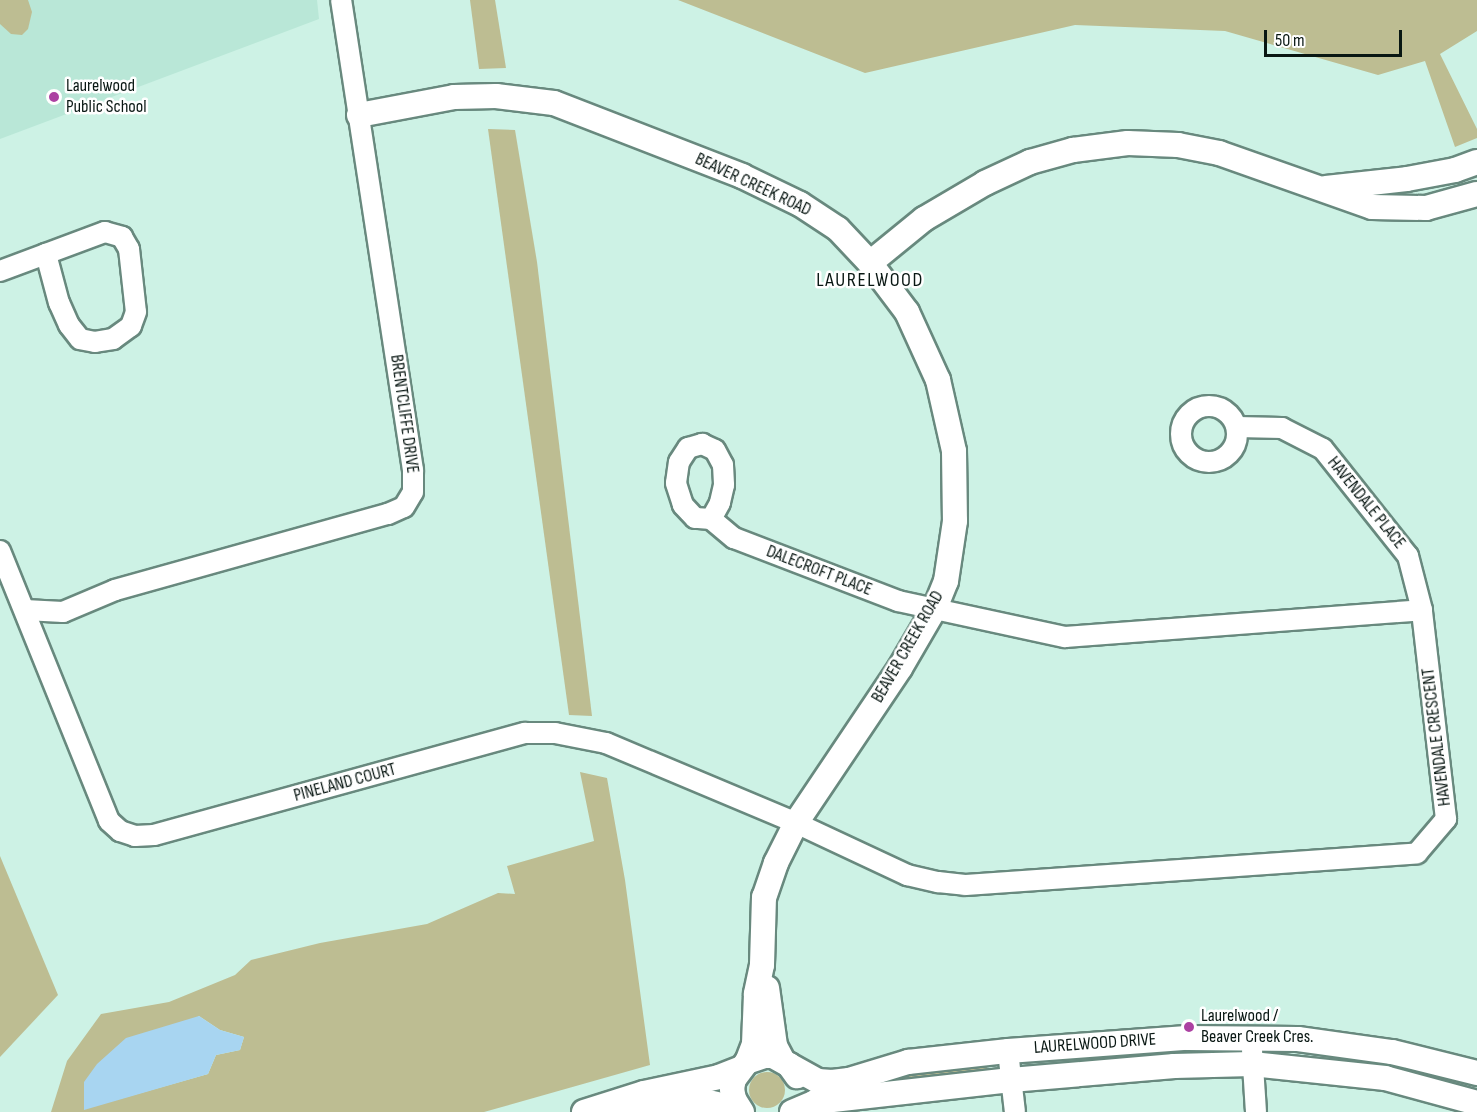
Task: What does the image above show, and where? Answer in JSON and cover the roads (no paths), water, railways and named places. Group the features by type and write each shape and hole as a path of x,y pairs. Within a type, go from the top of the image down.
{"street":[{"name":"BRENTCLIFFE DRIVE","path":"25,610 63,612 115,590 388,514 404,507 413,492 413,470 341,0"},
{"name":"BEAVER CREEK ROAD","path":"359,115 454,97 496,96 554,103 742,176 800,204 838,229 870,263 907,312 938,380 954,451 956,520 946,581 935,608 900,668 796,823 776,863 764,897 761,928 762,965 770,999 776,1046 800,1083 800,1094 792,1112"},
{"path":"870,263 924,219 985,183 1030,162 1073,150 1128,143 1178,145 1219,153 1372,207 1426,208 1477,194"},
{"path":"1323,188 1407,179 1455,170 1477,162"},
{"path":"0,271 45,254 105,232 122,237 129,249 136,312 131,326 113,339 95,342 80,339 69,325 58,303 45,254"},
{"name":"HAVENDALE PLACE","path":"1237,427 1282,428 1323,450 1408,556 1422,610"},
{"name":"DALECROFT PLACE","path":"711,519 734,538 898,601 935,608"},
{"name":"PINELAND COURT","path":"0,551 109,821 120,831 135,836 154,835 525,733 555,733 606,743 796,823"},
{"path":"935,608 1065,637 1422,610"},
{"name":"HAVENDALE CRESCENT","path":"796,823 907,875 964,885 1417,853 1446,819 1422,610"},
{"name":"BEAVER CREEK ROAD","path":"740,1110 732,1089 754,1044 756,994 762,965"},
{"name":"LAURELWOOD DRIVE","path":"786,1062 818,1081 832,1082 849,1080 908,1062 1008,1051 1187,1038 1252,1038 1298,1039 1348,1044 1440,1062 1477,1073"},
{"path":"1252,1038 1256,1112"},
{"path":"1008,1051 1015,1112"},
{"path":"584,1112 644,1093 719,1077 764,1056 786,1062"},
{"name":"LAURELWOOD DRIVE","path":"792,1112 815,1102 1011,1080 1174,1066 1252,1064 1385,1078 1477,1103"},
{"path":"635,1112 704,1101 740,1110"}],"water":[{"path":"199,1016 220,1030 244,1037 240,1050 216,1055 208,1074 84,1110 84,1082 97,1064 126,1038"}],"place":[{"name":"Laurelwood Public School","path":"54,97"},
{"name":"Laurelwood / Beaver Creek Cres.","path":"1189,1027"}],"district":[{"name":"LAURELWOOD","path":"870,280"}]}
